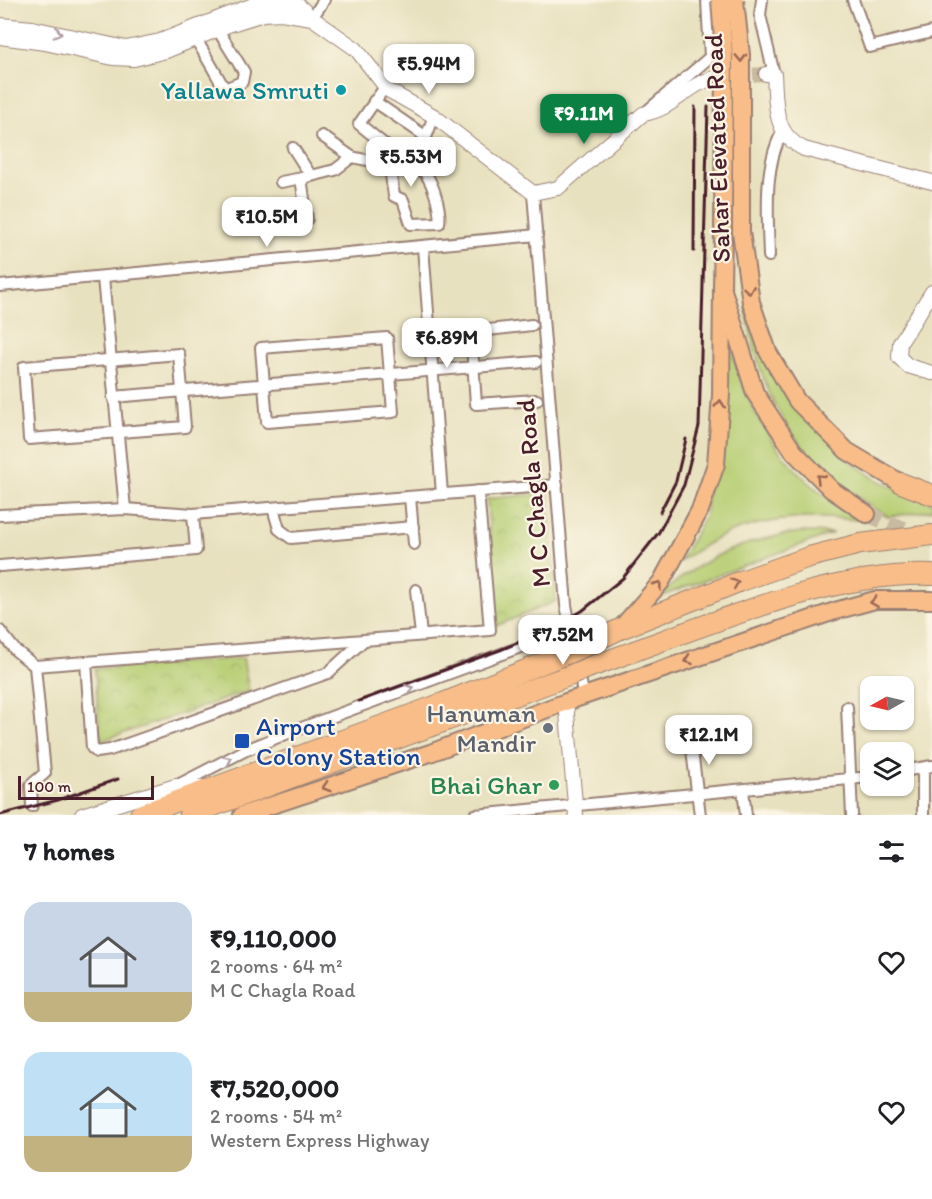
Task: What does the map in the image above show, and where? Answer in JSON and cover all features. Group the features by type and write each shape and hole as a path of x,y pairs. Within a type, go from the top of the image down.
{"highway":[{"path":"901,483 932,495"},
{"path":"140,815 173,796 206,789 443,703 575,650 620,629 808,557 860,544 932,535"},
{"path":"189,815 211,812 590,667 818,590 875,578 932,574"}],"main road":[{"name":"Sahar Elevated Road","path":"620,629 661,582 700,510 716,464 721,395 723,231 724,55 720,0"},
{"name":"Sahar Elevated Road","path":"735,0 741,55 741,232 751,303 768,352 797,401 847,451 901,483"},
{"path":"722,287 755,393 794,452 832,490 867,514"},
{"path":"242,815 430,753 587,694 835,611 875,600 932,600"}],"street":[{"path":"312,18 324,0"},
{"path":"0,37 136,53 274,13 312,18 356,49 385,87 434,116 533,193 558,188 710,57 707,0"},
{"path":"762,0 760,15 777,118 782,133 792,143 804,149 932,182"},
{"path":"853,0 870,47 932,32"},
{"path":"0,25 50,31 108,51"},
{"path":"207,33 244,72 242,82 227,88 223,86 207,33"},
{"path":"136,53 207,33"},
{"path":"643,114 659,112 691,87 718,77"},
{"path":"385,87 359,120 360,127 401,158"},
{"path":"374,101 425,136"},
{"path":"389,164 420,147 434,116"},
{"path":"769,256 769,194 774,148 782,133"},
{"path":"322,136 352,158 379,163 413,165 426,173 436,196 439,223 411,224 403,200 394,196 389,164"},
{"path":"293,148 306,177 308,219"},
{"path":"281,182 335,170 352,158"},
{"name":"M C Chagla Road","path":"533,193 566,605 582,687 587,694"},
{"path":"0,286 537,235"},
{"path":"423,247 442,494"},
{"path":"103,278 125,509"},
{"path":"932,292 900,343 899,357 908,366 932,373"},
{"path":"532,325 471,332 476,404 537,400"},
{"path":"387,338 390,375 393,412 267,422 261,348 387,338"},
{"path":"179,354 185,427 29,439 24,367 110,360 179,354"},
{"path":"113,397 536,362"},
{"path":"0,515 125,509 193,514 556,485"},
{"path":"34,666 490,630 478,491"},
{"path":"410,497 414,544"},
{"path":"273,508 279,529 291,538 413,526"},
{"path":"0,566 196,550 193,514"},
{"path":"417,590 421,635"},
{"path":"82,815 173,796 256,746 572,628"},
{"path":"0,632 15,650 34,666 45,773 31,785 32,806"},
{"path":"86,662 92,748 97,752 110,750 328,673 364,640"},
{"path":"566,702 576,810"},
{"path":"847,707 852,815"},
{"path":"692,742 700,815"},
{"path":"923,815 927,767"},
{"path":"475,815 576,810 699,794 860,778"},
{"path":"743,790 746,815"}],"green space":[{"path":"746,308 771,367 845,458 877,480 932,502 932,510 888,517 857,497 809,454 790,431 775,405 753,344"},
{"path":"727,327 738,372 756,414 768,435 797,471 814,487 865,521 813,518 761,524 728,533 680,561 705,516"},
{"path":"548,493 556,601 496,626 487,499"},
{"path":"801,532 833,533 656,598 690,572 723,553 760,540"},
{"path":"243,658 249,691 100,741 95,669"}],"tunnel":[{"path":"732,76 766,74"},
{"path":"867,514 923,537"}],"railway":[{"path":"694,251 695,107"},
{"path":"359,701 500,650 542,633 582,611 623,578 659,532 684,485 699,426 708,107"},
{"path":"660,512 676,481 686,439"},
{"path":"0,815 58,800 118,779"}],"place":[{"name":"Yallawa Smruti","path":"341,90"},
{"name":"Hanuman Mandir","path":"548,728"},
{"name":"Airport Colony Station","path":"242,741"},
{"name":"Bhai Ghar","path":"554,785"}]}
